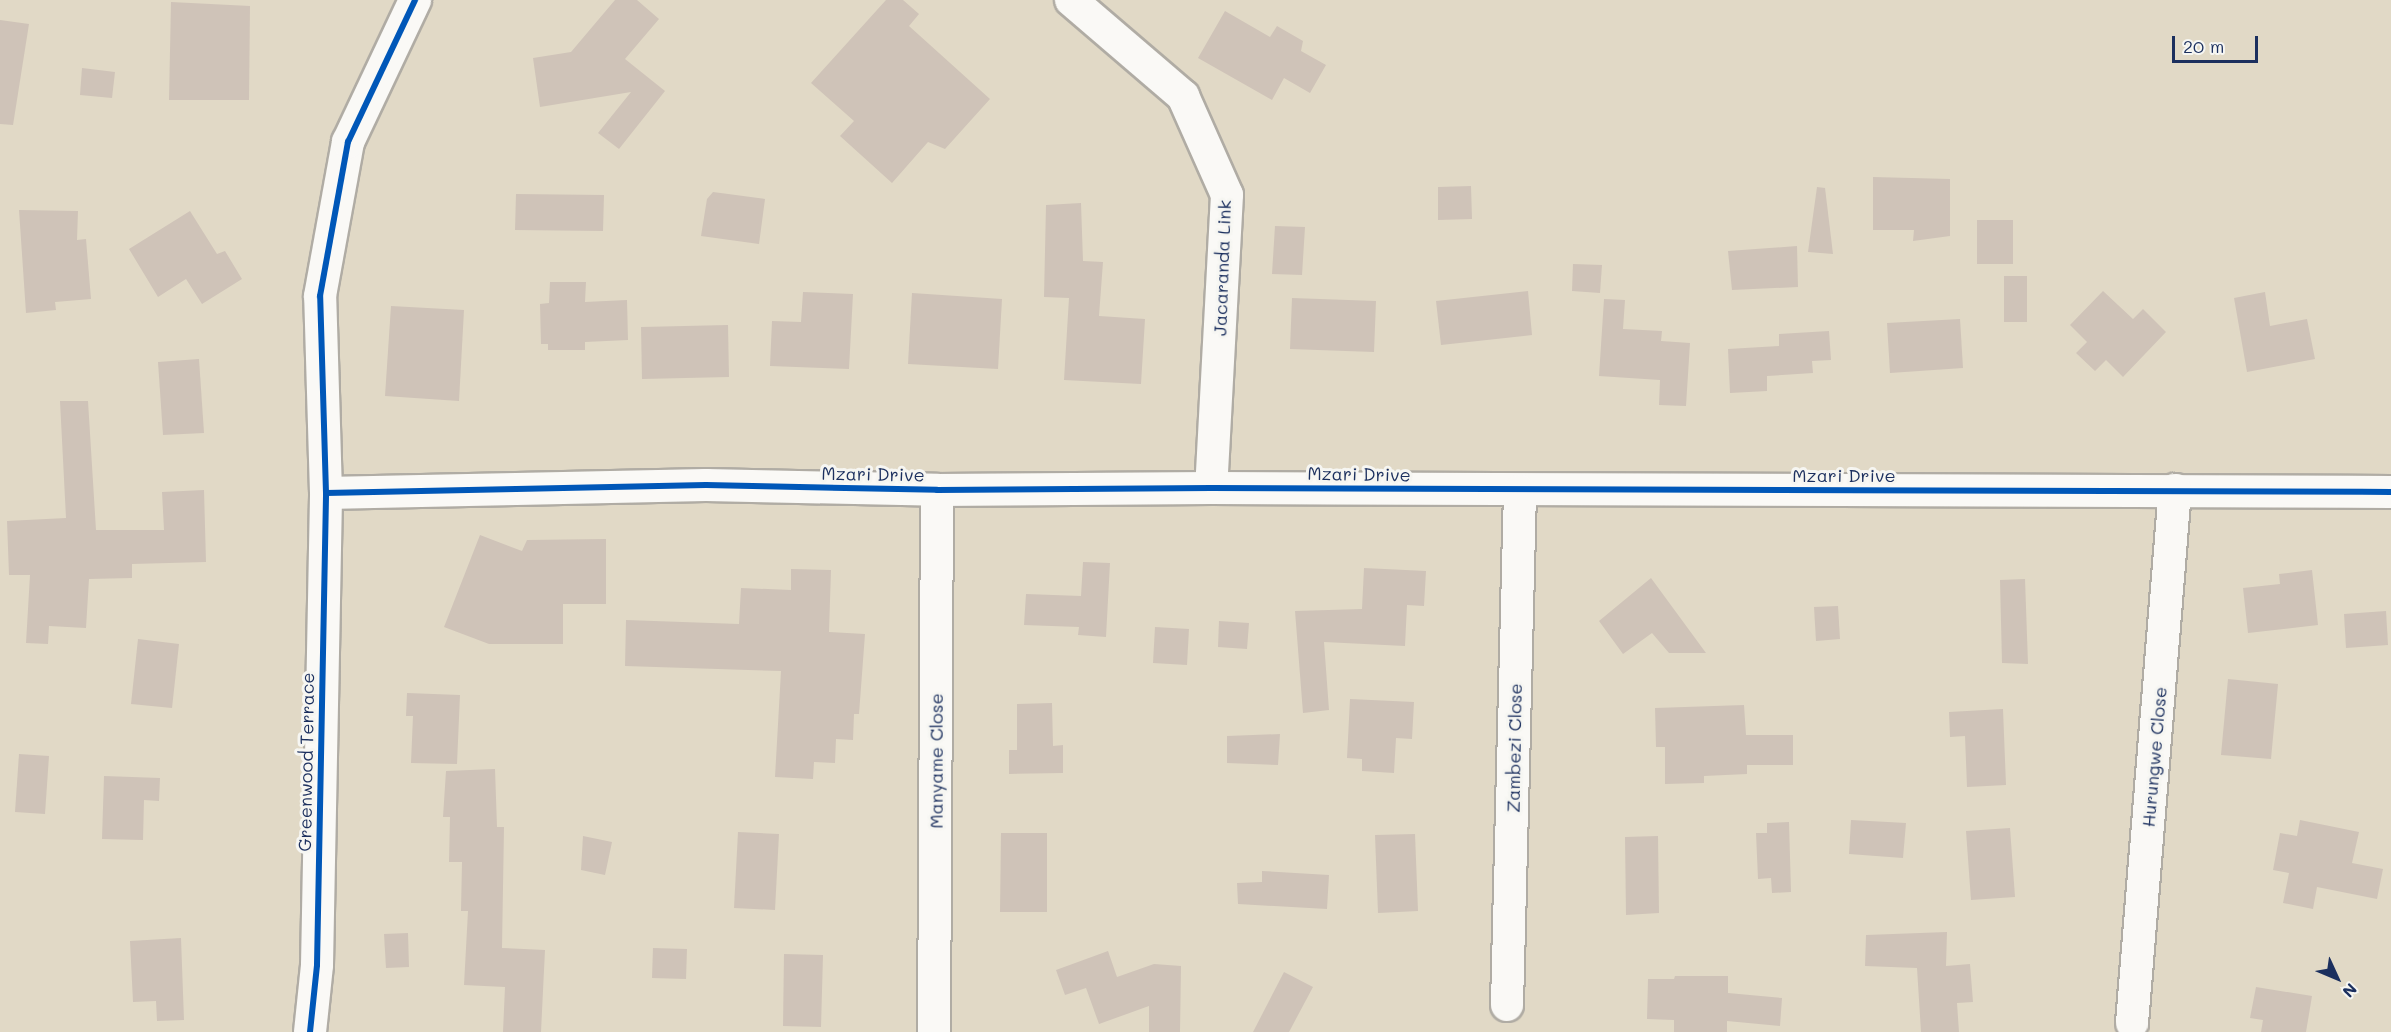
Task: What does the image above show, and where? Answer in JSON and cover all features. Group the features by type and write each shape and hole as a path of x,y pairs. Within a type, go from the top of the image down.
{"street":[{"name":"Greenwood Terrace","path":"310,1032 317,965 326,493 320,296 348,142 415,0"},
{"name":"Jacaranda Link","path":"1071,0 1183,96 1227,195 1211,488"},
{"name":"Mzari Drive","path":"326,493 706,485 938,490 1211,488 1520,491 2391,492"},
{"name":"Manyame Close","path":"934,1032 938,490"},
{"name":"Hurungwe Close","path":"2132,1023 2175,490"},
{"name":"Zambezi Close","path":"1507,1005 1520,491"}],"building":[{"path":"615,0 637,0 659,19 625,59 665,91 619,149 598,133 631,92 540,107 533,58 571,52"},
{"path":"886,0 903,0 919,14 909,26 990,99 945,149 928,142 892,183 840,136 854,121 811,83"},
{"path":"171,2 250,6 249,100 169,100"},
{"path":"1225,11 1270,37 1277,26 1303,41 1301,51 1326,65 1310,93 1284,78 1272,100 1198,58"},
{"path":"0,20 29,24 13,125 0,124"},
{"path":"82,68 115,72 112,98 80,95"},
{"path":"1873,177 1950,179 1950,236 1913,241 1914,230 1873,230"},
{"path":"1471,186 1472,219 1438,220 1438,187"},
{"path":"1817,187 1825,188 1833,254 1808,252"},
{"path":"713,192 765,199 759,244 701,236 707,199"},
{"path":"516,194 604,195 603,231 515,230"},
{"path":"1081,203 1083,261 1103,262 1099,316 1145,319 1141,384 1064,380 1069,298 1044,297 1046,205"},
{"path":"19,210 78,211 77,240 86,239 91,299 55,302 56,310 26,313"},
{"path":"190,211 217,254 225,251 242,279 202,304 186,279 158,297 129,249"},
{"path":"1977,220 2013,220 2013,264 1977,264"},
{"path":"1275,226 1305,227 1302,275 1272,274"},
{"path":"1797,246 1798,287 1732,290 1728,251"},
{"path":"1573,264 1602,265 1600,293 1572,291"},
{"path":"2004,276 2027,276 2027,322 2004,322"},
{"path":"550,282 586,282 585,302 627,300 628,340 585,342 585,350 548,350 548,344 541,344 540,304 549,303"},
{"path":"1528,291 1532,335 1441,345 1436,301"},
{"path":"2103,291 2133,319 2143,309 2166,332 2123,377 2106,360 2095,371 2076,353 2087,342 2070,325"},
{"path":"803,292 853,294 849,369 770,366 772,321 801,322"},
{"path":"2265,292 2270,326 2307,319 2315,359 2247,372 2234,298"},
{"path":"912,293 1002,299 998,369 908,364"},
{"path":"1292,298 1376,301 1374,352 1290,349"},
{"path":"1604,299 1625,300 1623,329 1662,331 1661,341 1690,343 1686,406 1659,405 1660,380 1599,376"},
{"path":"391,306 464,310 459,401 385,396"},
{"path":"1960,319 1963,368 1890,373 1887,323"},
{"path":"728,325 729,377 642,379 641,327"},
{"path":"1829,331 1831,360 1812,361 1813,373 1767,376 1767,391 1730,393 1728,349 1779,346 1779,334"},
{"path":"199,359 204,433 163,435 158,362"},
{"path":"60,401 88,401 96,530 164,530 162,492 204,490 206,562 132,564 132,578 89,579 86,628 49,626 48,644 26,643 30,575 9,575 7,521 66,518"},
{"path":"480,535 522,551 527,540 606,539 606,604 563,604 563,644 489,644 444,627"},
{"path":"1083,562 1110,563 1106,637 1078,635 1079,627 1024,625 1026,594 1081,596"},
{"path":"1364,568 1426,571 1424,606 1407,605 1405,646 1324,642 1329,710 1303,713 1295,611 1362,609"},
{"path":"791,569 831,570 829,632 865,634 859,714 854,714 853,740 836,739 835,763 814,762 813,779 775,777 781,671 625,666 626,620 739,624 741,588 791,590"},
{"path":"2312,570 2318,625 2248,633 2243,588 2280,584 2279,574"},
{"path":"1651,578 1706,653 1669,653 1652,633 1623,654 1599,621"},
{"path":"2025,579 2028,664 2002,663 2000,580"},
{"path":"1838,606 1840,639 1816,641 1814,607"},
{"path":"2386,611 2388,645 2346,648 2344,614"},
{"path":"1219,621 1249,623 1247,649 1218,647"},
{"path":"1155,627 1189,629 1187,665 1153,663"},
{"path":"138,639 179,644 172,708 131,704"},
{"path":"2228,679 2278,684 2271,759 2221,755"},
{"path":"407,693 460,695 457,764 411,763 413,716 406,716"},
{"path":"1350,699 1414,702 1412,739 1396,738 1394,773 1362,771 1362,759 1347,758"},
{"path":"1052,703 1053,746 1063,745 1063,773 1009,774 1009,750 1017,750 1017,704"},
{"path":"1744,705 1746,735 1793,735 1793,765 1747,765 1747,774 1704,776 1704,783 1665,784 1665,747 1656,747 1655,708"},
{"path":"2003,709 2006,785 1967,787 1965,736 1950,737 1949,712"},
{"path":"1280,734 1278,765 1227,763 1227,736"},
{"path":"19,754 49,756 45,814 15,812"},
{"path":"495,769 497,827 504,827 502,948 545,950 541,1032 503,1032 505,987 464,985 468,911 461,911 462,862 449,862 450,817 443,817 446,771"},
{"path":"104,776 160,778 159,801 144,800 143,840 102,839"},
{"path":"1851,820 1906,823 1903,858 1849,854"},
{"path":"2300,820 2359,832 2352,863 2383,869 2377,899 2317,887 2313,909 2283,903 2289,873 2273,870 2280,833 2297,836"},
{"path":"1789,822 1791,892 1772,893 1771,878 1758,879 1756,833 1767,833 1767,823"},
{"path":"2010,828 2015,897 1971,900 1966,831"},
{"path":"738,832 779,834 775,910 734,908"},
{"path":"1001,833 1047,833 1047,912 1000,912"},
{"path":"1415,834 1418,911 1378,913 1375,835"},
{"path":"583,836 612,842 605,875 581,870"},
{"path":"1658,836 1659,913 1626,915 1625,837"},
{"path":"1262,871 1329,875 1327,909 1238,904 1237,883 1262,882"},
{"path":"1947,932 1946,966 1970,964 1973,1002 1957,1003 1959,1032 1921,1032 1917,968 1865,966 1866,935"},
{"path":"408,933 409,967 386,968 384,934"},
{"path":"181,938 184,1020 157,1021 156,1001 133,1002 130,941"},
{"path":"653,948 687,949 686,979 652,978"},
{"path":"1108,951 1117,977 1154,964 1181,966 1180,1032 1149,1032 1149,1006 1099,1024 1086,988 1065,995 1056,970"},
{"path":"784,954 823,955 821,1027 783,1026"},
{"path":"1284,972 1313,987 1289,1032 1253,1032"},
{"path":"1675,976 1728,976 1728,993 1782,998 1780,1026 1727,1021 1727,1032 1674,1032 1674,1020 1647,1019 1648,979 1674,979"},
{"path":"2256,987 2312,996 2306,1032 2261,1032 2263,1020 2250,1018"}],"cycle path":[{"path":"310,1032 317,965 326,493 320,296 348,142 415,0"},
{"path":"326,493 706,485 937,490 1211,488 2391,492"}]}
